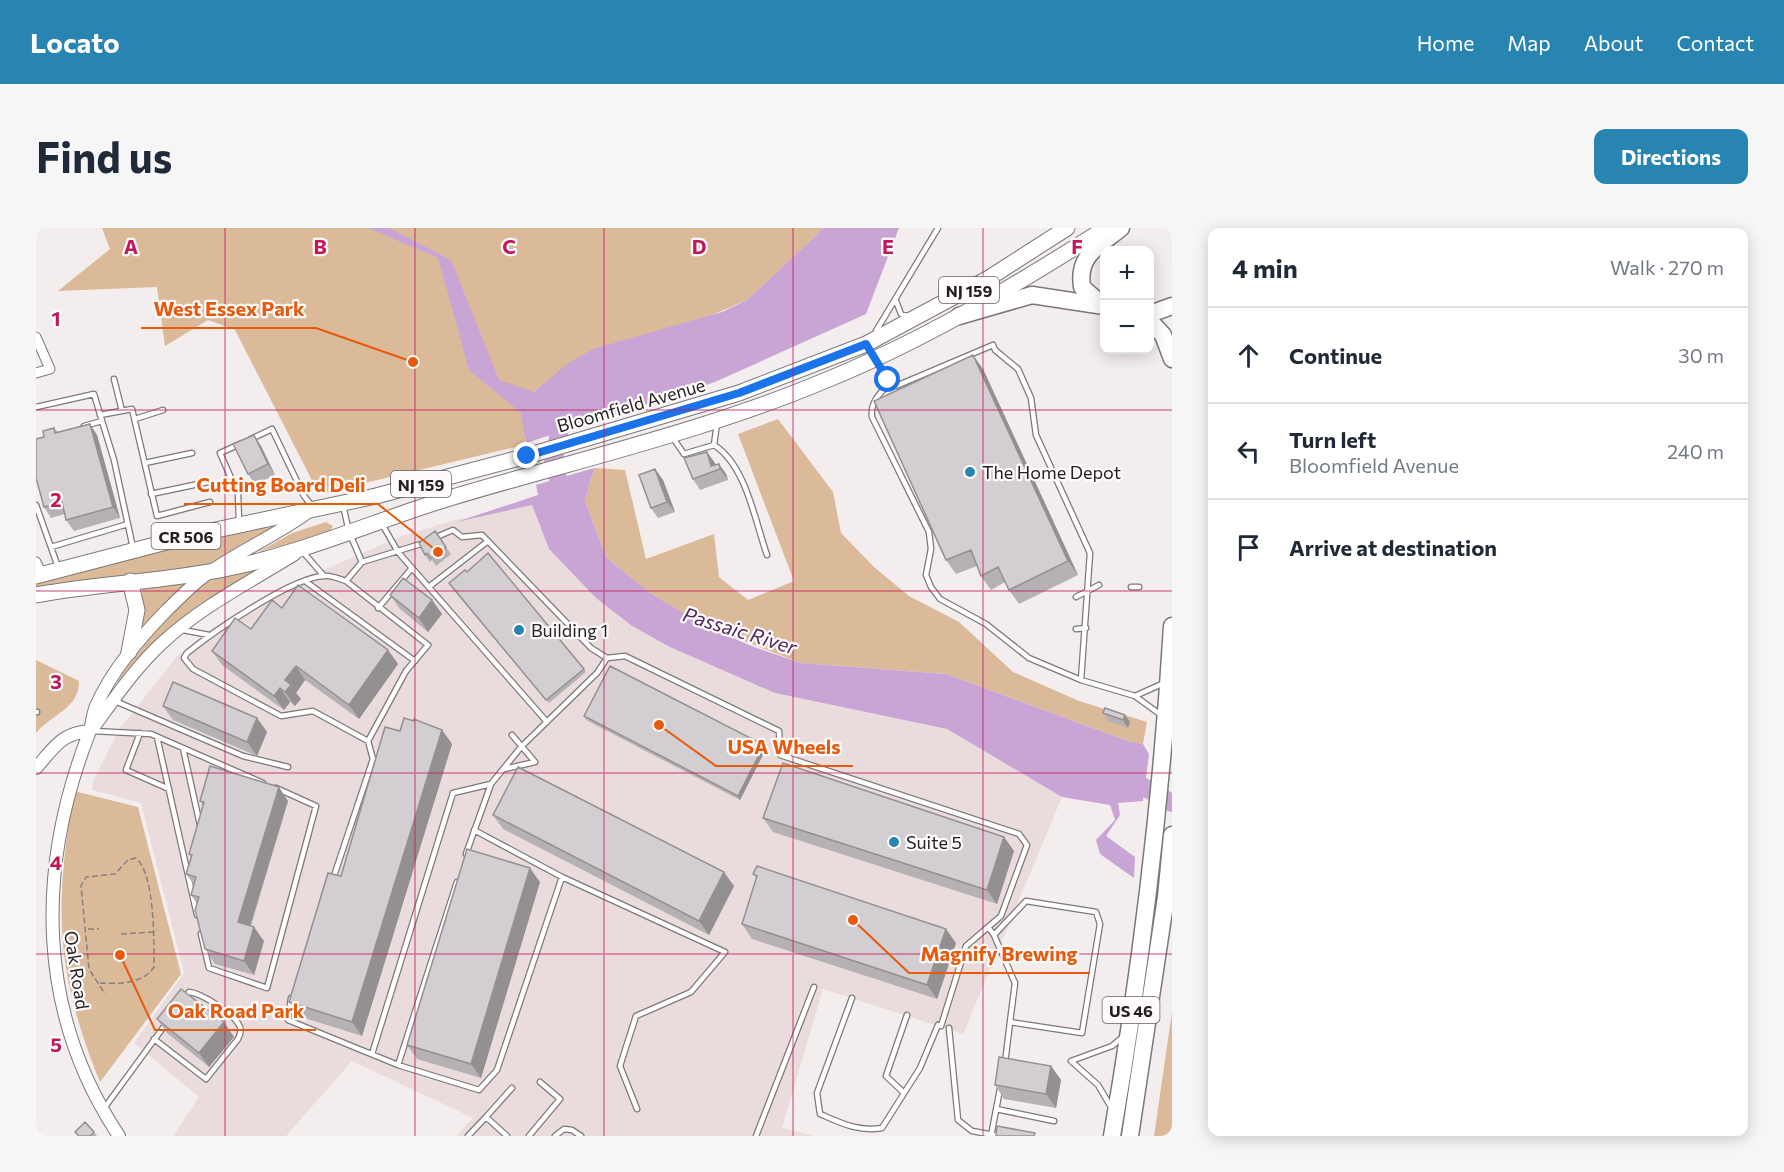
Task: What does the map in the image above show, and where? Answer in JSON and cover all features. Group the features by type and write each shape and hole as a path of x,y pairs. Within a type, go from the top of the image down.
{"highway":[{"path":"1100,303 1082,287 1081,267 1091,253 1121,228"},
{"path":"959,316 1032,295 1100,305"},
{"path":"1154,312 1172,306"},
{"path":"1154,326 1163,335 1172,359"},
{"name":"US 46","path":"1112,1136 1147,884 1166,718 1172,626"},
{"name":"US 46","path":"1130,1136 1166,897 1172,835"}],"main road":[{"name":"Bloomfield Avenue","path":"38,571 59,570 239,524 342,503 527,456 739,393 866,344 989,278 1067,228"},
{"name":"Bloomfield Avenue","path":"36,595 130,580 209,572 301,550 380,521 780,399 876,359 959,316 1106,228"},
{"path":"866,344 876,359"},
{"path":"129,652 137,610 130,580"}],"street":[{"path":"36,337 50,369 36,373"},
{"name":"Oak Road","path":"119,1136 103,1110 75,1050 59,992 52,939 51,884 56,841 69,787 90,731 95,707 129,652 166,612 209,572 288,528 314,508"},
{"name":"Oak Road","path":"90,731 112,700 148,657 178,629 208,606 301,550"},
{"path":"36,768 64,738 74,733 90,731"}],"lane":[{"path":"866,344 883,324 938,228"},
{"path":"896,301 901,314 916,318"},
{"path":"876,359 890,383 899,386 993,345 995,350 1018,369 1031,398 1035,434 1042,452 1090,553 1081,680"},
{"path":"114,379 122,411"},
{"path":"890,383 877,396 872,406 872,417 929,532 931,549 926,569 928,581 935,594 946,604 966,611 1024,655 1081,680 1135,696 1166,718"},
{"path":"36,407 93,394 114,460 133,550"},
{"path":"80,427 132,409 157,516 210,502"},
{"path":"135,419 163,410"},
{"path":"714,445 717,419"},
{"path":"239,524 238,494 220,453 272,429 304,496 314,508"},
{"path":"670,434 684,454 714,445"},
{"path":"714,445 723,451 738,470 767,555"},
{"path":"145,463 192,453"},
{"path":"152,494 208,482"},
{"path":"342,503 349,532 362,562"},
{"path":"36,505 59,570"},
{"path":"380,521 398,552 547,722"},
{"path":"51,547 128,524"},
{"path":"346,581 362,562 398,552 453,530 462,537 482,535 591,648 607,658 625,656 779,731 780,755 1019,834 1027,845 1001,916 966,946 939,1026 920,1068 906,1086 882,1128 868,1131 851,1128 819,1114 817,1094 852,999"},
{"path":"430,586 488,541"},
{"path":"301,550 324,576"},
{"path":"378,608 412,568"},
{"path":"331,885 373,759 368,741 406,671 428,645 346,581 324,576 305,581 275,596 209,635 185,656 186,663 193,669 281,716 313,711 368,741"},
{"path":"305,581 415,661"},
{"path":"1076,597 1099,585"},
{"path":"1131,587 1139,587"},
{"path":"1076,629 1086,628"},
{"path":"178,629 209,635"},
{"path":"1000,635 1005,629"},
{"path":"1024,655 1031,650"},
{"path":"463,864 491,784 521,747 597,673 607,658"},
{"path":"1135,696 1169,680"},
{"path":"112,700 243,756 288,767"},
{"path":"90,731 140,733 157,737 316,806 267,988 209,968 157,737"},
{"path":"140,733 126,770 169,789"},
{"path":"504,769 535,762 512,735"},
{"path":"183,748 200,821 199,831"},
{"path":"372,1054 453,793 491,784"},
{"path":"474,830 562,877 725,952 691,992 636,1017 620,1066 637,1109"},
{"path":"187,869 191,860"},
{"path":"398,1065 459,876"},
{"path":"292,993 288,1004 288,1020 398,1065 479,1090 497,1070 562,877"},
{"path":"994,935 1026,900 1096,912 1100,924 1082,1033 1010,1022"},
{"path":"988,927 994,935 1015,983 1004,1066"},
{"path":"756,1136 814,987"},
{"path":"154,1040 206,1079 238,1039 241,1032 239,1024 201,993 189,992 182,1002"},
{"path":"903,1092 886,1076 907,1015"},
{"path":"103,1110 168,1021"},
{"path":"949,1028 958,1120 972,1131 999,1136"},
{"path":"1115,1114 1098,1085 1071,1061 1112,1046 1128,1032"},
{"path":"991,1135 1002,1077"},
{"path":"529,1136 560,1099 540,1082"},
{"path":"468,1136 512,1088"},
{"path":"996,1109 1054,1121"},
{"path":"486,1117 507,1136"},
{"path":"555,1136 564,1129 572,1130 581,1136"}],"path":[{"path":"100,983 135,981 151,972 154,967 154,932 144,868 134,857 115,874 83,878 81,886 89,969 105,994"},
{"path":"86,928 99,929"},
{"path":"121,934 154,932"}],"shaded area":[{"path":"102,228 824,228 747,300 533,392 524,445 319,494 235,330 208,320 165,346 157,287 58,291 110,249"},
{"path":"368,228 389,228 451,260 499,380 534,392 568,363 593,349 722,312 747,300 824,228 899,228 866,314 715,382 526,443 521,413 469,370 438,258"},
{"path":"778,419 833,492 841,533 874,567 909,596 959,622 1013,672 1079,701 1147,722 1143,744 1128,741 946,674 801,663 705,626 650,593 606,557 585,501 594,468 625,470 646,559 714,534 719,577 748,600 794,581 738,434"},
{"path":"594,468 585,501 606,557 650,593 705,626 754,647 801,663 946,674 1128,741 1143,744 1149,754 1143,801 1118,803 1120,815 1106,836 1135,857 1134,878 1100,854 1096,840 1115,820 1110,805 1062,797 947,729 775,693 670,647 632,626 596,598 549,549 532,505 456,522 538,495 536,485"},
{"path":"532,505 549,549 596,598 775,693 947,729 1062,797 963,1034 823,989 782,1128 815,1136 456,1136 473,1118 352,1061 286,1136 173,1136 199,1097 134,1043 184,973 141,803 92,790 93,781 120,728 178,655 212,628 282,588 402,536 455,520"},
{"path":"284,522 213,565 36,589 36,582 151,551"},
{"path":"326,522 333,526 329,533 258,552 292,533"},
{"path":"258,570 201,604 168,630 114,690 142,646 186,598 217,578"},
{"path":"188,582 140,635 142,588"},
{"path":"36,660 79,681 75,698 70,705 36,733"},
{"path":"74,791 138,807 181,974 100,1082 74,1006 63,939 63,870"},
{"path":"1172,1012 1172,1136 1154,1136"}],"building":[{"name":"The Home Depot","path":"973,355 1068,561 1009,590 998,567 981,576 971,550 946,560 874,401"},
{"path":"90,424 113,507 66,520 62,502 44,507 36,478 36,439 44,437 43,431 54,428 55,433"},
{"path":"254,435 268,464 248,474 233,444"},
{"path":"707,452 711,466 719,464 720,469 693,479 684,458"},
{"path":"655,469 667,502 651,508 639,475"},
{"path":"435,531 446,547 431,558 427,553 425,555 419,543"},
{"name":"Building 1","path":"488,553 584,669 546,700 449,583 465,570 467,572"},
{"path":"403,578 432,600 419,618 390,595"},
{"path":"298,585 388,650 349,705 296,666 285,680 291,685 285,692 280,688 274,696 212,651 235,618 251,629 272,600 282,608"},
{"path":"610,666 764,745 738,796 584,716"},
{"path":"173,682 257,718 247,742 163,706"},
{"path":"1105,708 1125,715 1123,720 1103,713"},
{"path":"404,718 414,721 414,719 442,730 352,1022 289,1002 328,873 341,876 385,727 400,731"},
{"name":"Suite 5","path":"783,763 1004,837 987,890 763,818"},
{"path":"210,766 279,787 238,922 254,927 244,961 205,949 195,910 199,897 191,895 196,877 186,874 192,855 189,854 204,802 200,801"},
{"path":"518,767 724,872 699,921 493,815"},
{"path":"467,849 530,868 471,1064 407,1045"},
{"path":"757,866 946,929 927,985 742,924 757,876 753,874"},
{"path":"181,989 224,1022 199,1053 157,1019"},
{"path":"999,1057 1051,1066 1046,1094 995,1085"},
{"path":"85,1122 94,1132 90,1136 79,1136 75,1132"},
{"path":"997,1126 1035,1133 1034,1136 996,1136"}],"waterway":[{"name":"Passaic River","path":"564,408 553,463 565,500"},
{"name":"Passaic River","path":"1123,775 1172,803"}],"place":[{"name":"West Essex Park","path":"413,362"},
{"name":"The Home Depot","path":"970,472"},
{"name":"Cutting Board Deli","path":"438,552"},
{"name":"Building 1","path":"519,630"},
{"name":"USA Wheels","path":"659,725"},
{"name":"Suite 5","path":"894,842"},
{"name":"Magnify Brewing","path":"853,920"},
{"name":"Oak Road Park","path":"120,955"}],"route":[{"path":"527,456 694,408 821,363 866,344 888,380"}]}
